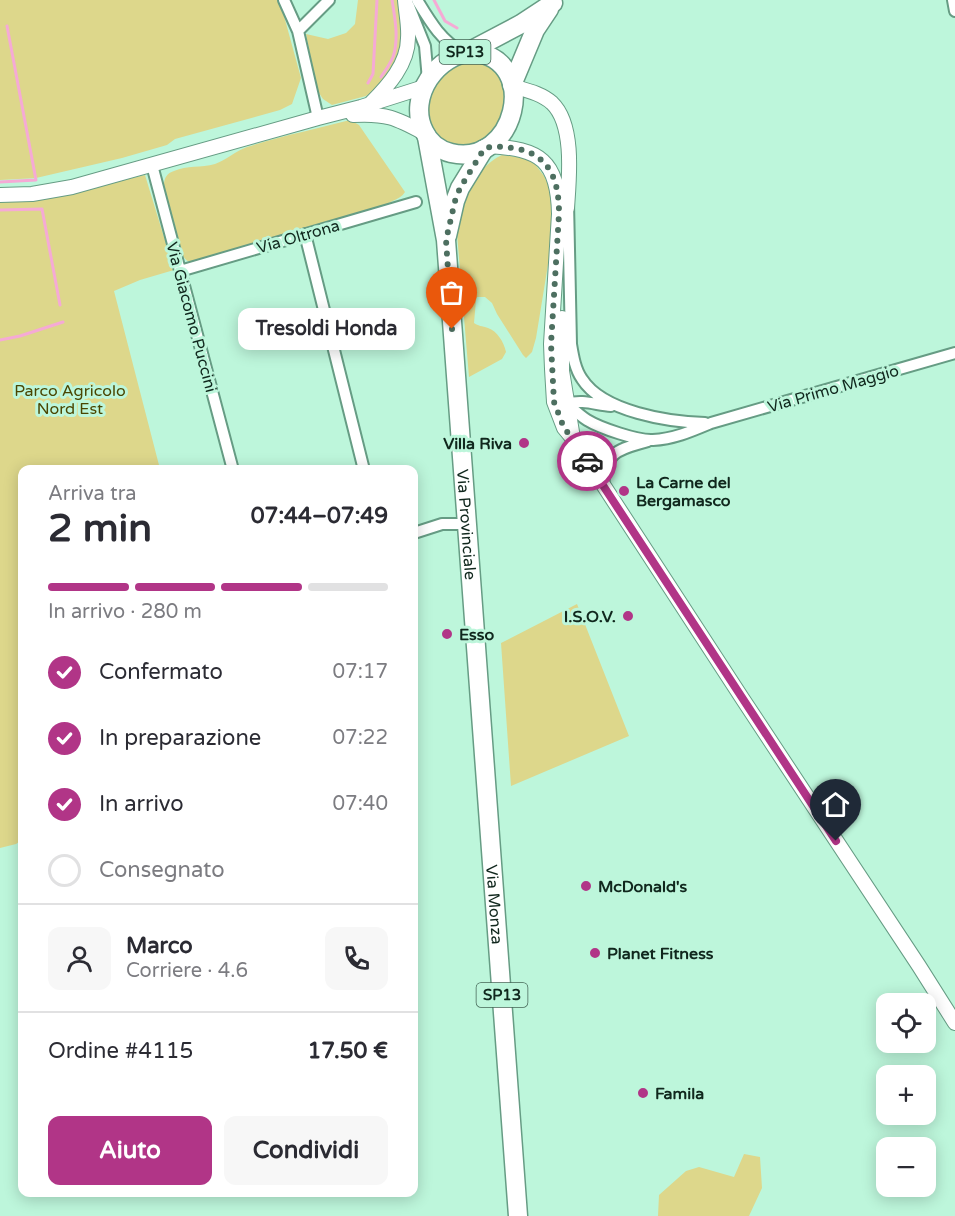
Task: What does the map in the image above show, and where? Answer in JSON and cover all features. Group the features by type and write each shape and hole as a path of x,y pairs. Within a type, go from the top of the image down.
{"main road":[{"name":"SP13","path":"426,135 418,106 426,84 437,69 448,60 521,24 554,2"},
{"name":"SP13","path":"512,86 535,30 554,2"},
{"name":"SP13","path":"466,52 484,53 498,61 508,73 512,86 514,102 510,120 503,133 486,148"},
{"path":"426,135 438,148 453,154 474,153 486,148"},
{"name":"Via Provinciale","path":"426,135 446,240 472,592"},
{"name":"Via Provinciale","path":"446,240 460,188 486,148"},
{"name":"Via Monza","path":"472,592 518,1216"}],"street":[{"path":"284,0 298,31 318,117"},
{"path":"298,31 329,0"},
{"path":"0,195 51,192 81,185 369,104 426,84 425,46 406,0"},
{"path":"369,104 396,74 406,53 409,36 406,0"},
{"path":"417,0 440,36 451,45 466,52"},
{"path":"953,0 955,11"},
{"path":"512,86 546,98 562,118 567,148 568,186 561,329 562,371 574,440"},
{"path":"318,117 380,114 397,119 426,135"},
{"path":"486,148 508,147 530,152 538,157 547,165 552,174 559,195 552,369 554,402 564,428 920,966 955,1023"},
{"name":"Via Giacomo Puccini","path":"152,165 232,465"},
{"name":"Via Primo Maggio","path":"568,186 571,344 573,359 582,379 589,388 618,406 662,420 711,423"},
{"name":"Via Oltrona","path":"180,271 416,202"},
{"path":"305,234 363,465"},
{"path":"552,339 560,397 567,404"},
{"name":"Via Primo Maggio","path":"603,485 604,468 620,450 650,441 684,435 711,423 955,352"},
{"name":"Via Primo Maggio","path":"567,404 580,401 618,406"},
{"path":"560,418 567,404"},
{"name":"Via Primo Maggio","path":"567,404 590,422 621,434 650,441"},
{"path":"418,532 442,524 467,524"},
{"path":"920,966 955,1008"}],"green space":[{"path":"0,0 278,0 301,78 292,104 280,110 175,139 167,145 122,158 36,178 0,180"},
{"path":"358,0 399,0 403,43 393,68 377,88 366,96 332,105 323,99 317,90 306,34 328,39 346,33 355,24"},
{"path":"464,59 494,66 505,85 507,109 488,138 463,148 454,148 432,134 425,102 442,74"},
{"path":"350,120 359,125 405,192 403,195 379,210 196,264 184,258 164,185 168,174 184,168 215,164 260,143"},
{"path":"502,155 524,158 535,164 544,176 552,192 553,234 532,352 526,358 523,355 492,303 485,297 477,297 474,323 497,334 506,352 502,359 469,377 457,234 470,188 483,169"},
{"name":"Parco Agricolo Nord Est","path":"145,175 174,270 114,291 159,465 18,465 18,843 0,848 0,201 71,193"},
{"path":"577,604 629,736 511,786 501,643"},
{"path":"744,1154 760,1157 762,1188 749,1216 658,1216 659,1195 686,1171 699,1167 734,1177"}],"waterway":[{"path":"368,83 373,74 377,0"},
{"path":"381,77 392,60 395,50 396,28 392,0"},
{"path":"434,0 445,21 457,28"},
{"path":"0,182 36,180 7,26"},
{"path":"0,210 42,209 60,305"},
{"path":"0,340 63,322"}],"way so far":[{"path":"452,329 446,240 460,188 484,149 489,146 530,152 547,165 559,195 551,344 554,402 564,428 587,461"}],"place":[{"name":"Tresoldi Honda","path":"452,329"},
{"name":"Villa Riva","path":"524,443"},
{"name":"La Carne del Bergamasco","path":"624,491"},
{"name":"I.S.O.V.","path":"628,616"},
{"name":"Esso","path":"447,634"},
{"name":"McDonald's","path":"586,886"},
{"name":"Planet Fitness","path":"595,953"},
{"name":"Famila","path":"643,1093"}],"route":[{"path":"587,461 836,841"}]}
